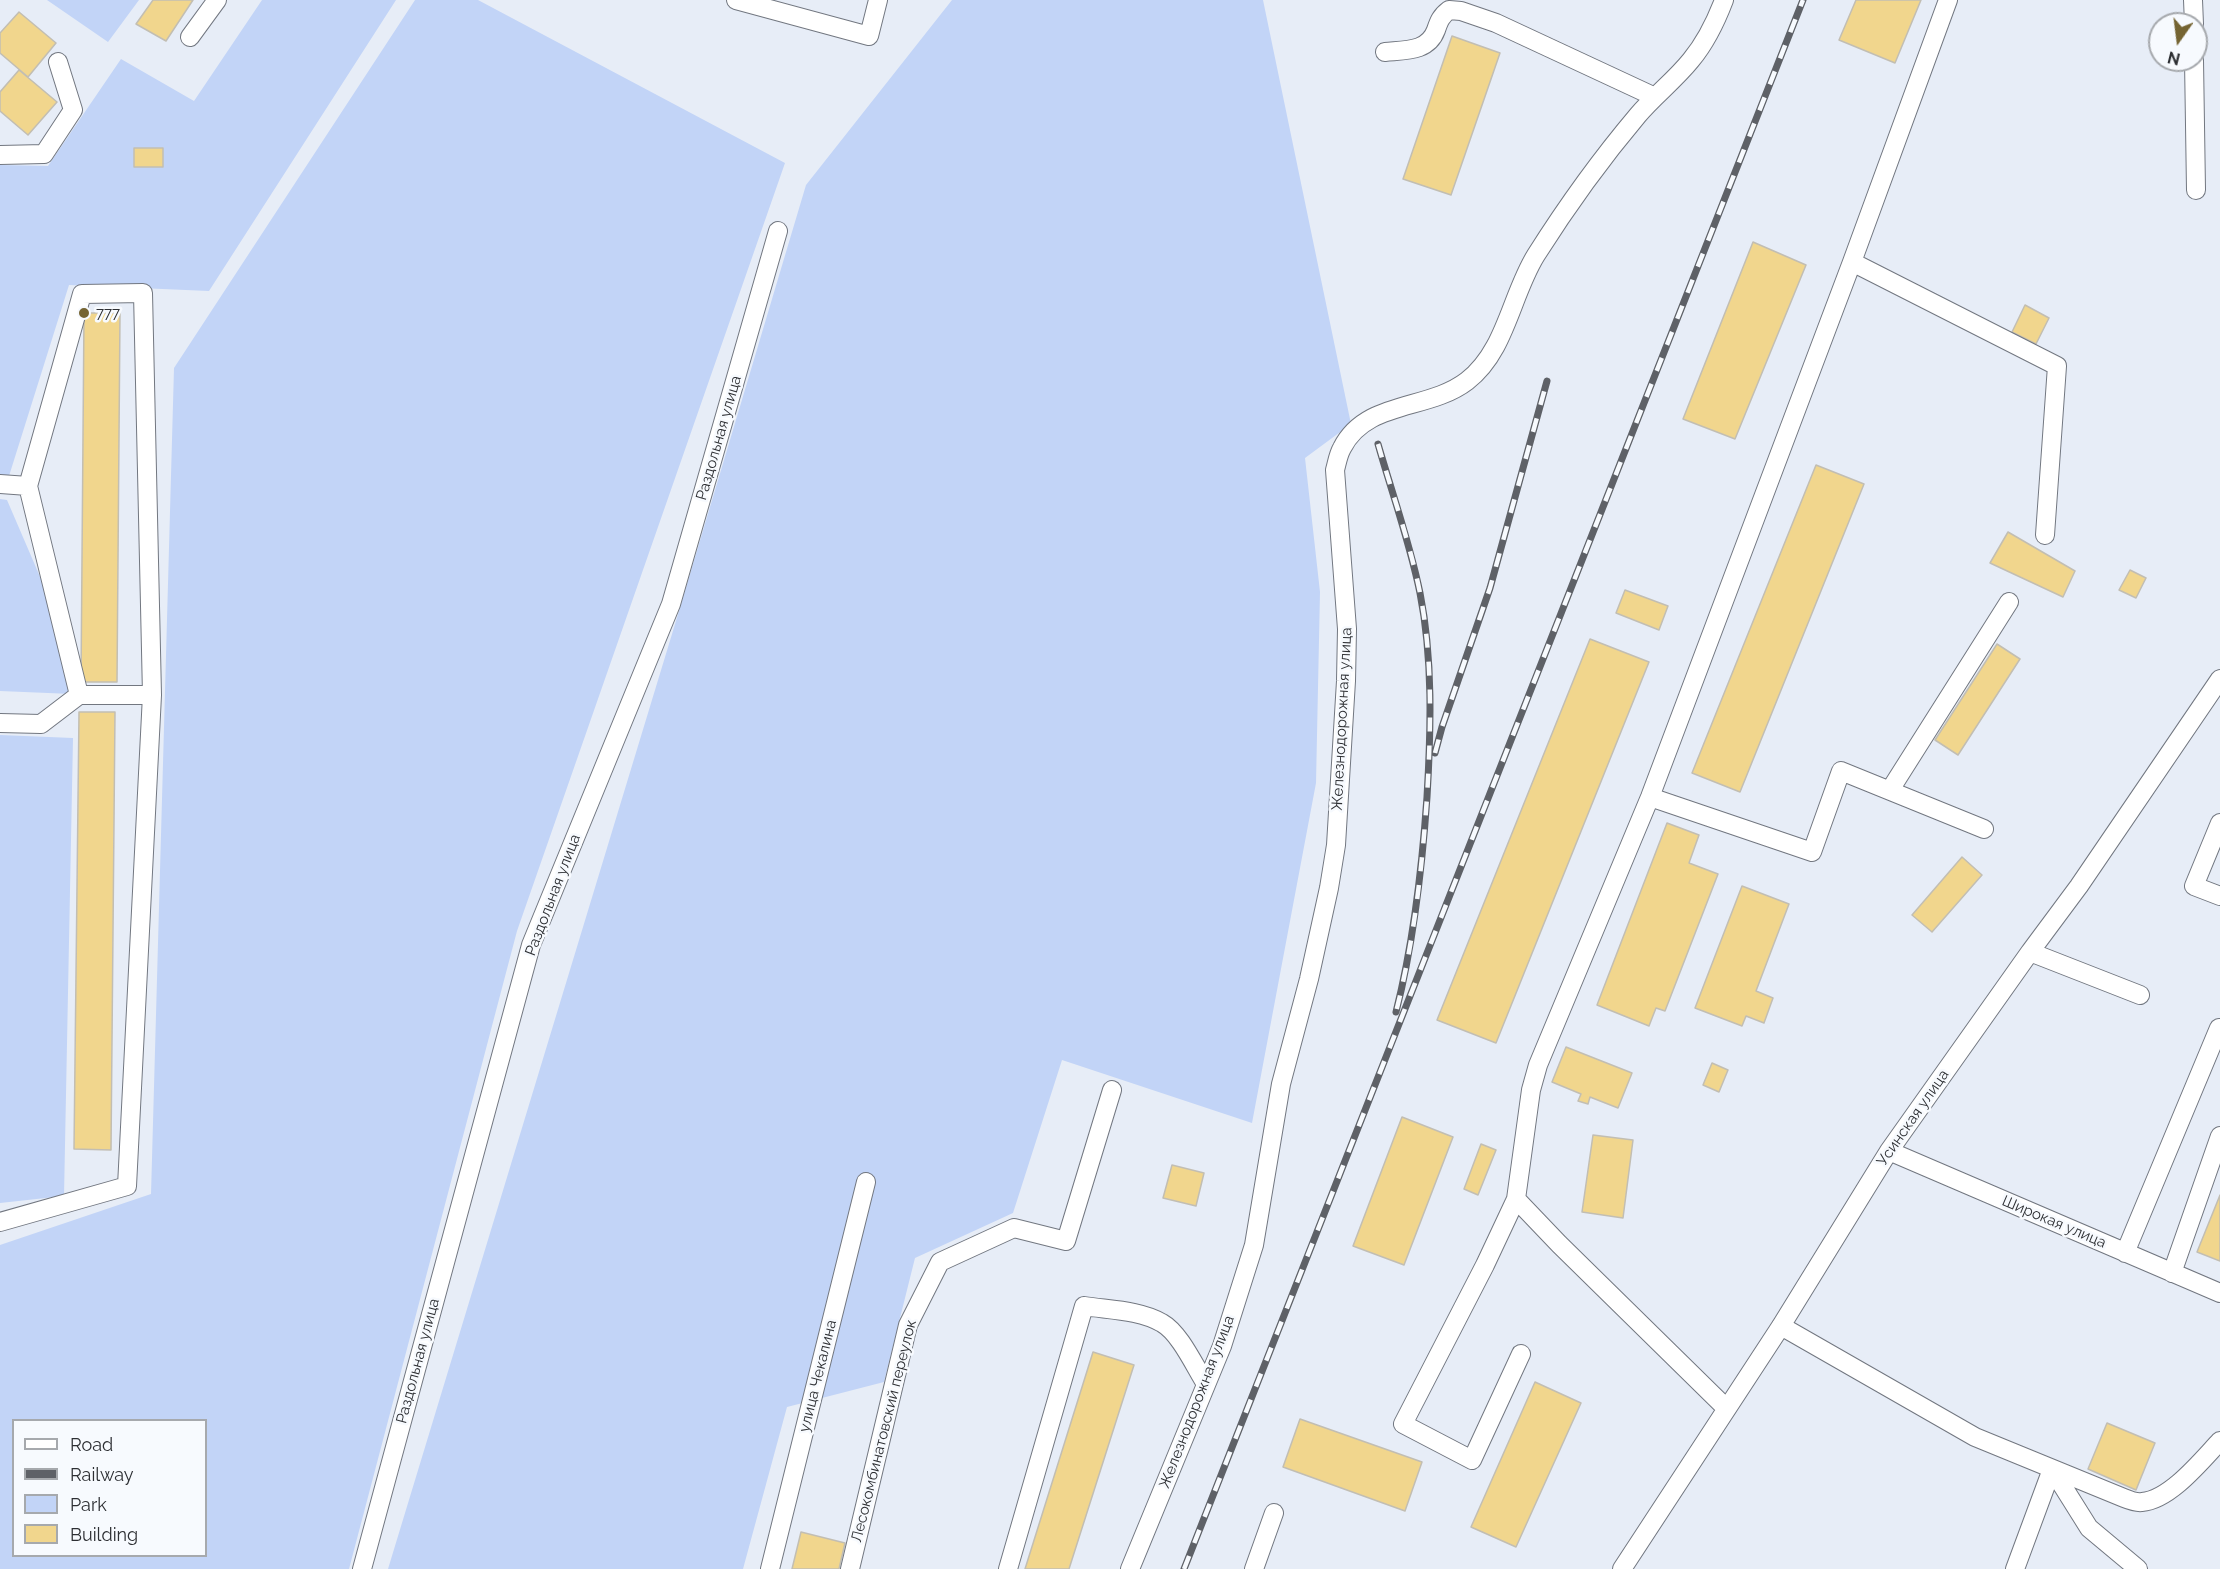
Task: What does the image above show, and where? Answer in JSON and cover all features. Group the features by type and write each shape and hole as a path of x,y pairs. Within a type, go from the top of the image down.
{"street":[{"path":"190,37 217,0"},
{"path":"736,0 869,36 878,0"},
{"name":"Железнодорожная улица","path":"1130,1569 1222,1346 1254,1245 1281,1084 1312,968 1336,845 1347,629 1335,470 1341,449 1354,430 1371,418 1449,392 1466,382 1483,367 1497,344 1527,273 1556,224 1604,157 1639,114 1691,60 1707,37 1724,0"},
{"path":"1521,1354 1472,1460 1403,1424 1485,1265 1516,1199 1531,1090 1538,1065 1650,797 1852,262 1948,0"},
{"path":"1385,52 1424,46 1431,40 1442,15 1449,10 1461,11 1496,22 1655,97"},
{"path":"0,155 44,154 73,110 58,62"},
{"path":"2194,72 2196,190"},
{"name":"Раздольная улица","path":"362,1569 531,945 671,604 778,231"},
{"path":"1852,262 2057,366 2045,535"},
{"path":"0,1222 127,1185 152,695 143,293 82,294 28,486 80,695"},
{"path":"0,484 28,486"},
{"path":"1890,790 2009,602"},
{"name":"Усинская улица","path":"1622,1569 1781,1326 1889,1150 2119,829 2220,681"},
{"path":"0,723 41,724 80,695 152,695"},
{"path":"1650,797 1812,852 1841,771 1984,829"},
{"path":"2220,823 2194,886 2220,896"},
{"path":"2030,952 2139,995"},
{"path":"2125,1253 2219,1029"},
{"name":"Лесокомбинатовский переулок","path":"850,1569 908,1325 940,1262 1014,1228 1066,1241 1112,1090"},
{"path":"2172,1273 2220,1136"},
{"name":"Широкая улица","path":"1889,1150 2220,1293"},
{"name":"улица Чекалина","path":"770,1569 866,1182"},
{"path":"1516,1199 1726,1408"},
{"path":"1008,1569 1084,1306 1136,1314 1163,1323 1176,1337 1206,1384"},
{"path":"1781,1326 1975,1437 2124,1498 2142,1502 2159,1497 2176,1485 2220,1441"},
{"path":"2014,1569 2052,1469"},
{"path":"2052,1469 2089,1528 2138,1569"},
{"path":"1254,1569 1274,1513"}],"green space":[{"path":"47,0 139,0 108,42"},
{"path":"262,0 396,0 209,291 69,285 9,476 0,475 0,165 48,166 121,59 194,101"},
{"path":"415,0 478,0 785,163 517,931 349,1569 0,1569 0,1245 151,1194 174,368"},
{"path":"952,0 1263,0 1351,424 1305,458 1320,592 1316,783 1252,1123 1062,1060 1013,1213 915,1258 884,1382 787,1407 743,1569 388,1569 806,185"},
{"path":"0,499 7,500 47,593 72,694 0,691"},
{"path":"0,735 73,738 64,1196 0,1203"}],"building":[{"path":"153,0 193,0 166,41 136,24"},
{"path":"1856,0 1921,0 1895,63 1839,40"},
{"path":"19,12 56,43 28,77 0,53 0,33"},
{"path":"1452,36 1500,53 1451,195 1403,179"},
{"path":"19,70 57,102 28,135 0,111 0,92"},
{"path":"134,148 163,148 163,167 134,167"},
{"path":"1753,242 1806,265 1735,439 1683,419"},
{"path":"2025,305 2049,318 2036,344 2012,332"},
{"path":"84,313 120,313 117,682 81,682"},
{"path":"1816,465 1864,484 1740,792 1692,773"},
{"path":"2008,532 2075,571 2063,597 1990,563"},
{"path":"2130,570 2146,578 2136,598 2119,590"},
{"path":"1625,590 1668,606 1659,630 1616,613"},
{"path":"1590,639 1649,662 1496,1043 1437,1020"},
{"path":"1997,644 2020,659 1958,755 1935,740"},
{"path":"79,712 115,712 111,1150 74,1149"},
{"path":"1667,823 1699,835 1689,863 1718,874 1665,1011 1656,1008 1649,1026 1597,1005"},
{"path":"1962,857 1982,875 1932,932 1912,915"},
{"path":"1742,886 1789,904 1756,991 1773,998 1764,1023 1746,1016 1742,1026 1695,1008"},
{"path":"1566,1047 1632,1073 1618,1108 1590,1097 1588,1104 1578,1101 1581,1094 1552,1082"},
{"path":"1712,1063 1728,1070 1719,1092 1703,1085"},
{"path":"1402,1117 1453,1137 1404,1265 1353,1246"},
{"path":"1593,1135 1633,1140 1623,1218 1582,1212"},
{"path":"1481,1144 1496,1150 1478,1195 1464,1189"},
{"path":"1172,1165 1204,1173 1196,1206 1163,1198"},
{"path":"2220,1195 2220,1261 2197,1252"},
{"path":"1093,1352 1134,1365 1069,1569 1025,1569"},
{"path":"1535,1382 1581,1403 1516,1547 1471,1527"},
{"path":"1300,1419 1422,1462 1405,1511 1283,1467"},
{"path":"2107,1423 2155,1443 2136,1490 2088,1469"},
{"path":"801,1532 845,1543 839,1569 792,1569"}],"railway":[{"path":"1184,1569 1803,0"},
{"path":"1435,753 1490,588 1547,381"},
{"path":"1378,444 1420,593 1427,643 1430,694 1427,797 1420,878 1408,959 1396,1012"}],"place":[{"name":"777","path":"84,313"}]}
